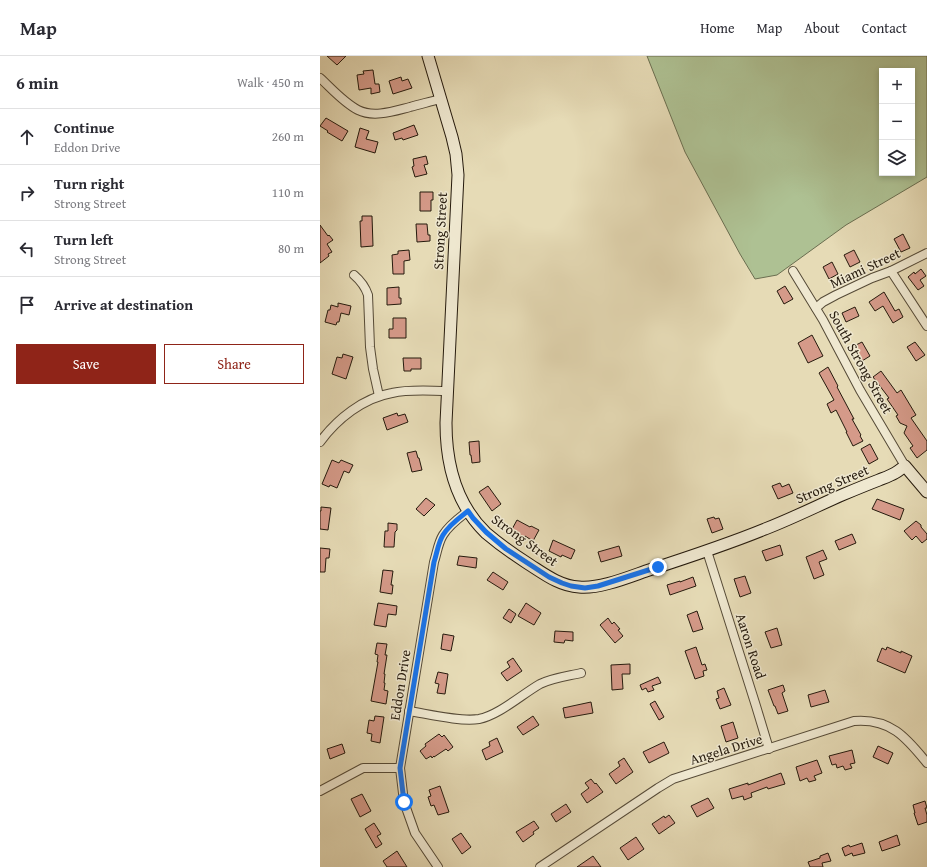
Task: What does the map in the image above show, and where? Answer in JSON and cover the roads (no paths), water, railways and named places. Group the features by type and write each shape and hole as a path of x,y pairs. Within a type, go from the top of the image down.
{"street":[{"name":"Strong Street","path":"428,56 456,154 458,175 446,435 448,459 456,487 468,511 486,532 506,549 549,577 571,586 585,588 604,584 707,551 764,530 895,473 905,466"},
{"path":"320,78 347,103 365,112 388,112 440,100"},
{"name":"Miami Street","path":"816,308 823,302 836,295 891,271 927,253"},
{"name":"South Strong Street","path":"792,271 816,308 857,384 905,466"},
{"path":"891,271 927,326"},
{"path":"354,275 366,288 368,295 370,347 379,396"},
{"path":"320,442 338,422 359,406 379,396 408,391 448,392"},
{"path":"905,466 927,492"},
{"name":"Eddon Drive","path":"438,867 415,833 404,802 400,768 434,562 443,535 449,527 468,511"},
{"name":"Aaron Road","path":"707,551 769,749"},
{"path":"409,711 456,719 480,719 499,711 541,684 551,680 581,673"},
{"name":"Angela Drive","path":"540,867 658,788 674,779 854,721 864,720 884,724 894,729 915,748 927,763"},
{"path":"320,791 363,768 400,768"}]}
